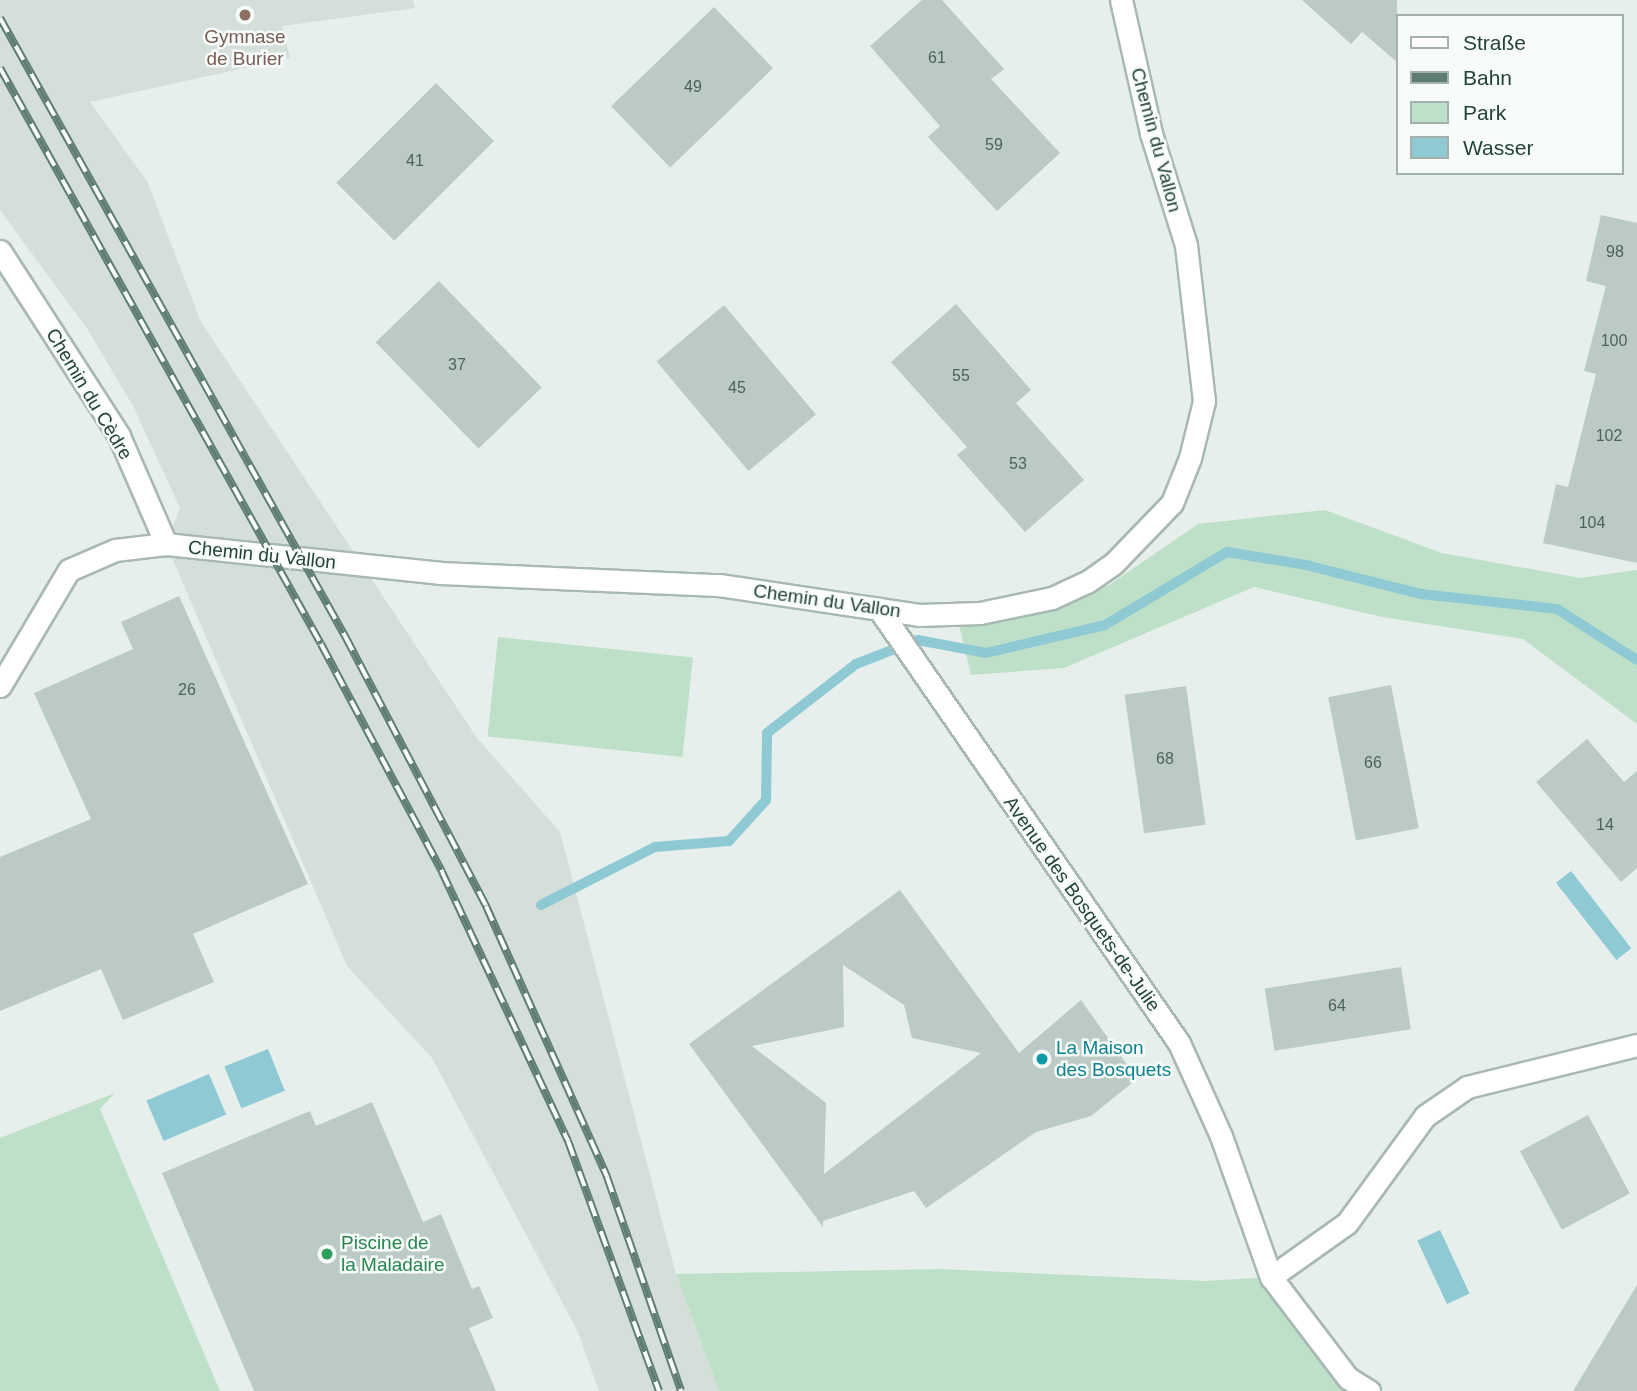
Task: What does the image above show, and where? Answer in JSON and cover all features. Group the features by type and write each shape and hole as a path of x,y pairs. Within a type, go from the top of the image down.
{"street":[{"name":"Chemin du Vallon","path":"0,686 69,570 115,550 166,544 440,573 719,585 919,615 980,613 1052,598 1087,582 1114,563 1172,503 1204,401 1186,245 1151,133 1121,0"},
{"name":"Chemin du Cèdre","path":"0,251 118,436 166,544"},
{"name":"Avenue des Bosquets-de-Julie","path":"879,609 1179,1044 1221,1136 1271,1277 1348,1378 1369,1391"},
{"path":"1271,1277 1347,1223 1425,1116 1466,1087 1637,1045"}],"shaded area":[{"path":"0,0 413,0 415,8 282,26 290,58 90,102 147,181 201,322 477,738 560,832 676,1274 719,1391 599,1391 578,1332 432,1058 347,966 166,544 180,508 133,406 88,330 0,210"}],"green space":[{"path":"1325,510 1442,553 1580,578 1637,570 1637,724 1523,639 1382,617 1254,587 1064,668 971,675 959,625 1041,612 1109,585 1198,524"},
{"path":"498,637 693,657 682,757 488,736"},
{"path":"115,1093 100,1109 220,1391 0,1391 0,1138"},
{"path":"941,1269 1206,1281 1271,1277 1369,1391 719,1391 676,1274"}],"water":[{"path":"1571,871 1631,948 1616,960 1556,883"},
{"path":"268,1049 285,1091 241,1108 224,1067"},
{"path":"209,1074 226,1115 164,1141 146,1101"},
{"path":"1440,1230 1470,1293 1447,1304 1417,1241"}],"building":[{"path":"922,0 942,0 1004,69 991,79 1060,153 997,211 928,137 940,126 870,46"},
{"path":"1302,0 1397,0 1396,61 1362,32 1351,44"},
{"path":"714,7 773,68 670,167 611,106"},
{"path":"436,83 494,141 394,241 336,183"},
{"path":"1601,215 1637,223 1637,563 1543,543 1556,484 1568,487 1596,374 1584,371 1606,286 1586,281"},
{"path":"439,281 542,387 479,449 376,342"},
{"path":"956,304 1031,390 1016,403 1084,480 1025,532 957,455 967,447 891,362"},
{"path":"724,305 816,415 749,471 657,362"},
{"path":"179,596 308,884 193,934 214,982 123,1020 101,969 0,1011 0,857 91,819 34,693 133,649 121,622"},
{"path":"1391,685 1419,828 1356,841 1328,697"},
{"path":"1186,686 1205,825 1144,833 1125,695"},
{"path":"1587,739 1624,782 1637,771 1637,868 1621,882 1536,782"},
{"name":"La Maison des Bosquets","path":"900,890 1019,1053 1081,1000 1137,1079 1091,1116 1036,1132 926,1208 914,1191 823,1221 823,1227 689,1044","holes":["843,965 904,1005 912,1038 981,1053 824,1174 826,1103 752,1046 844,1027"]},
{"path":"1401,967 1411,1029 1275,1051 1265,989"},
{"name":"Piscine de la Maladaire","path":"372,1102 423,1222 441,1214 472,1289 479,1286 493,1318 469,1328 496,1391 254,1391 162,1173 310,1111 316,1126"},
{"path":"1588,1115 1630,1194 1562,1230 1520,1151"},
{"path":"1637,1285 1637,1391 1573,1391"}],"waterway":[{"path":"541,905 655,847 729,841 766,800 767,733 856,664 918,640 986,653 1105,625 1227,552 1306,565 1421,594 1557,609 1637,660"}],"railway":[{"path":"0,18 345,636 486,906 607,1177 681,1391"},
{"path":"0,68 321,644 442,872 568,1141 659,1391"}],"place":[{"name":"Gymnase de Burier","path":"245,15"},
{"name":"La Maison des Bosquets","path":"1042,1059"},
{"name":"Piscine de la Maladaire","path":"327,1254"}]}
